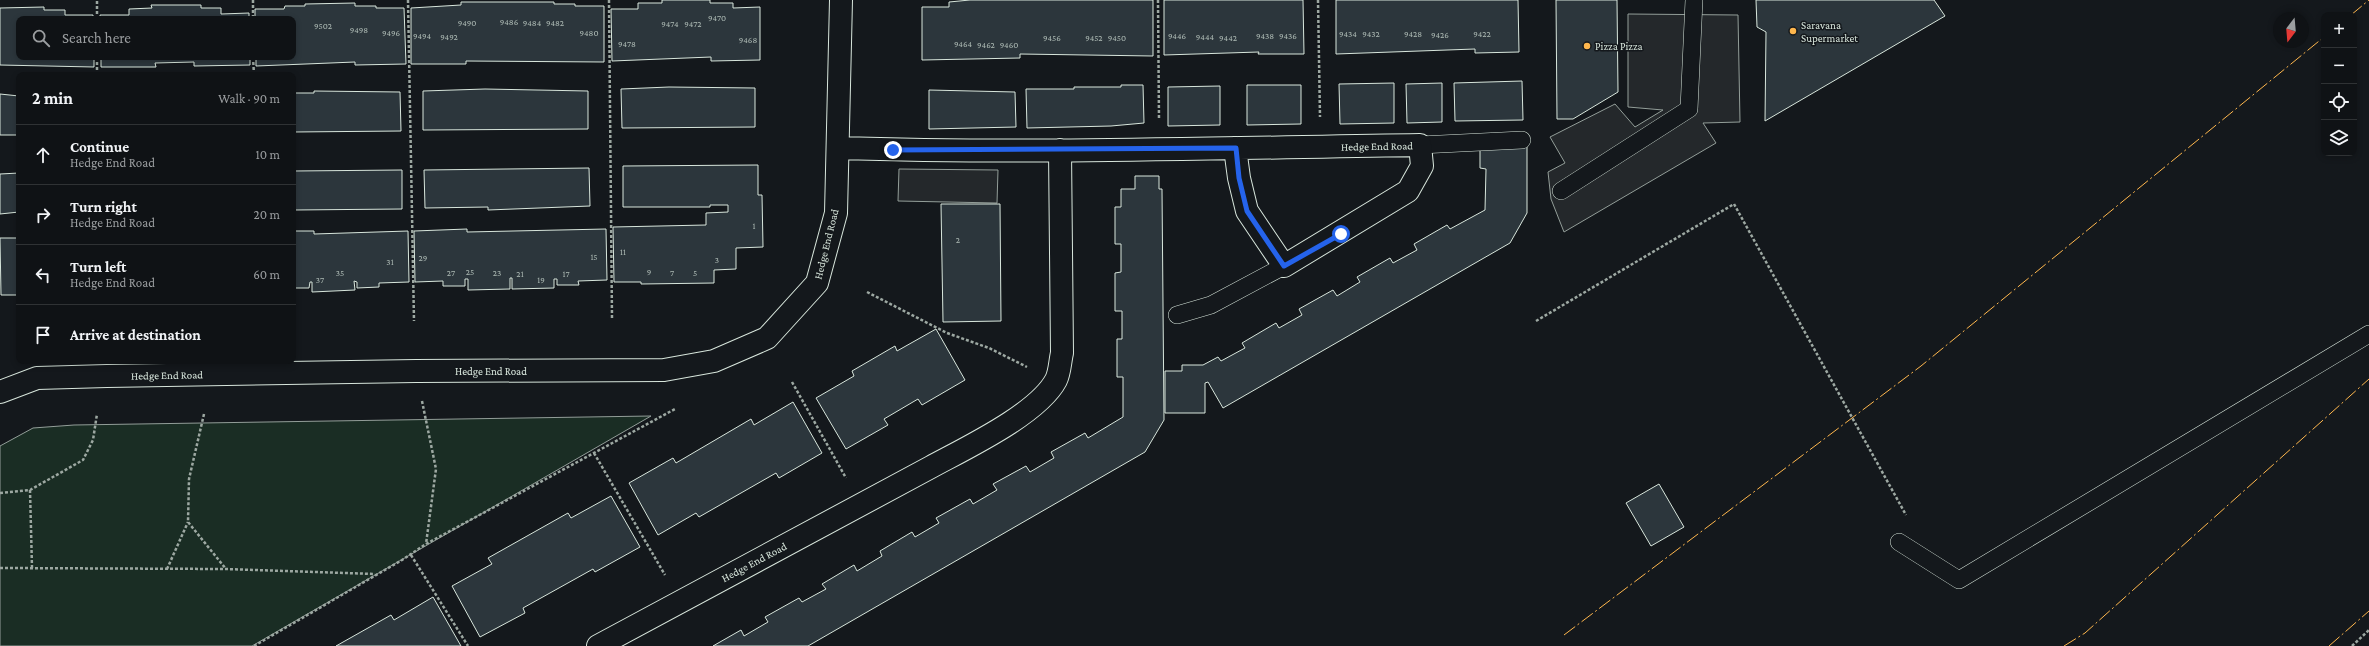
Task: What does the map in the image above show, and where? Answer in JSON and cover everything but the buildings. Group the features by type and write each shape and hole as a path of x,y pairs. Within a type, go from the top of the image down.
{"street":[{"name":"Hedge End Road","path":"0,392 37,378 416,371 664,370 714,361 766,338 817,283 836,213 841,0"},
{"name":"Hedge End Road","path":"838,148 1060,150 1420,146 1422,166 1408,191 1284,266"},
{"path":"1236,148 1239,178 1247,211 1284,266"},
{"name":"Hedge End Road","path":"598,646 931,467 1019,416 1040,402 1056,379 1062,353 1060,150"}],"lane":[{"path":"1561,191 1689,109 1694,0"},
{"path":"1420,146 1522,140"},
{"name":"Hedge End Road","path":"1177,315 1211,305 1284,266"},
{"path":"1899,542 1959,580 2369,334"}],"path":[{"path":"97,0 97,16"},
{"path":"253,0 253,16"},
{"path":"408,0 414,321"},
{"path":"609,0 612,318"},
{"path":"1158,0 1159,128"},
{"path":"1318,0 1320,125"},
{"path":"97,60 97,72"},
{"path":"253,60 254,72"},
{"path":"1536,321 1734,204 1910,522"},
{"path":"867,292 947,332 989,348 1032,370"},
{"path":"416,371 436,469 426,544"},
{"path":"792,382 861,504"},
{"path":"254,646 411,555 426,544 675,409"},
{"path":"0,493 30,490 84,460 93,440 98,414"},
{"path":"167,570 188,522 189,479 204,414"},
{"path":"594,453 681,601"},
{"path":"30,490 32,568"},
{"path":"188,522 226,569"},
{"path":"411,555 468,646"},
{"path":"0,568 167,570 226,569 376,574"},
{"path":"2352,646 2369,630"}],"green space":[{"path":"651,416 252,646 0,646 0,446 33,428 74,425"}],"shaded area":[{"path":"1628,14 1738,15 1740,122 1703,123 1716,143 1564,232 1551,199 1548,172 1565,163 1550,137 1615,104 1635,127 1663,110 1628,107"},
{"path":"899,169 998,170 997,203 898,201"}],"power":[{"path":"2355,12 2369,0"},
{"path":"1564,635 1921,366 2321,39"},
{"path":"2064,646 2085,633 2369,379"},
{"path":"2329,646 2369,611"}],"place":[{"name":"Saravana Supermarket","path":"1793,31"},
{"name":"Pizza Pizza","path":"1587,46"}],"route":[{"path":"893,150 1125,150 1236,148 1239,178 1247,211 1277,253 1284,266 1341,234"}]}
